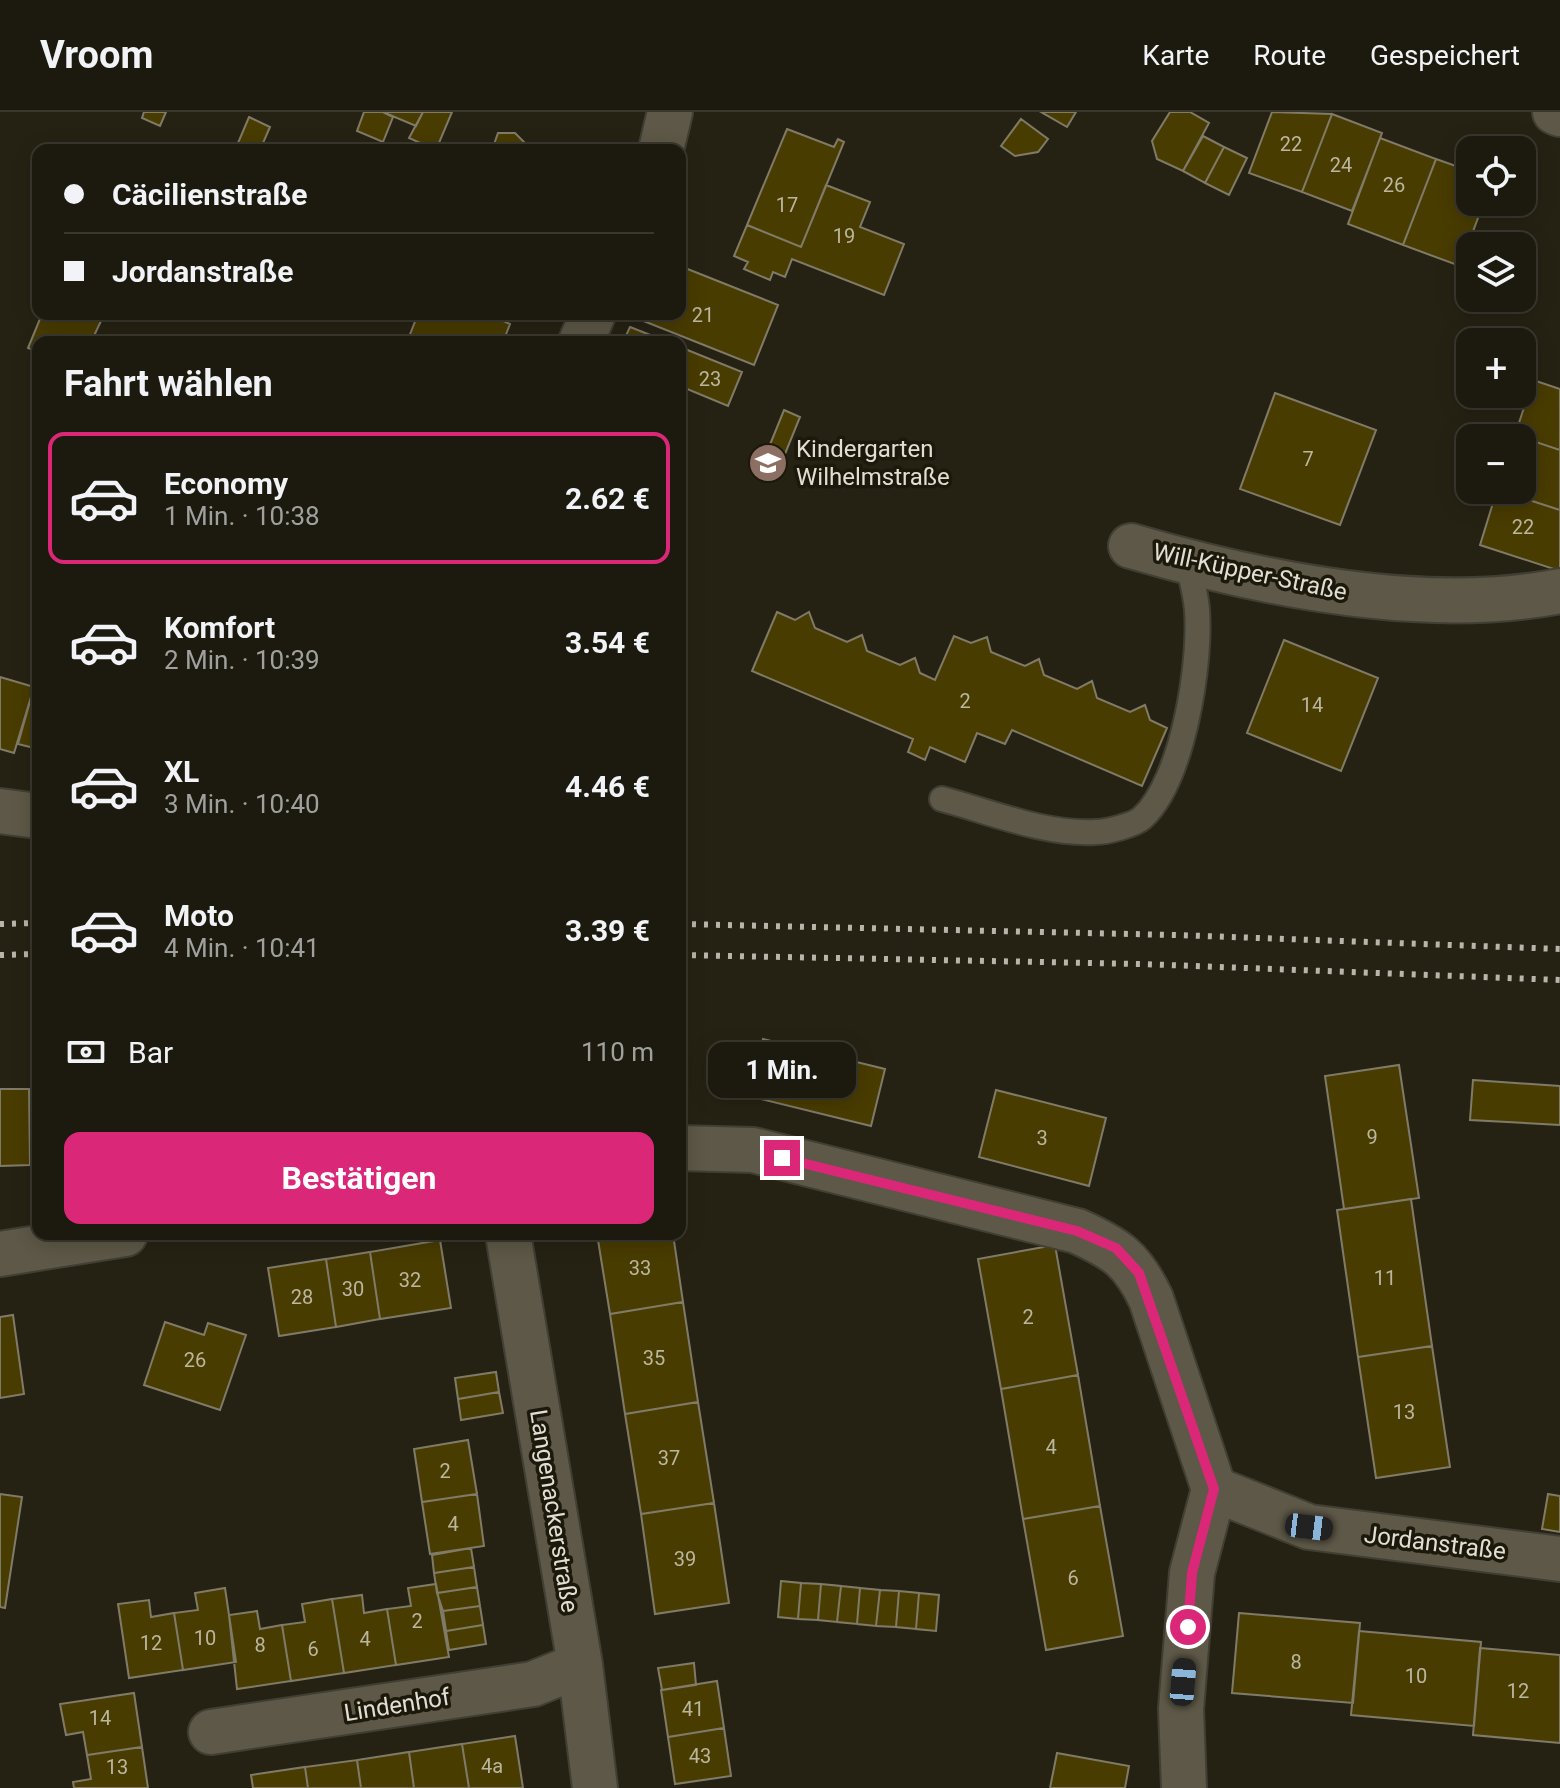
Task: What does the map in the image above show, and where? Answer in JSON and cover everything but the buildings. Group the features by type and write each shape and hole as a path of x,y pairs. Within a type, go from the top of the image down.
{"street":[{"path":"662,144 670,112"},
{"name":"Will-Küpper-Straße","path":"1131,546 1188,563 1343,594 1512,600 1560,591"},
{"path":"0,811 32,815"},
{"path":"686,1148 753,1150 1077,1231 1116,1248 1139,1273 1151,1299 1214,1489 1192,1573 1181,1709 1184,1788"},
{"path":"0,1254 88,1240"},
{"name":"Langenackerstraße","path":"509,1240 580,1665 595,1788"},
{"name":"Jordanstraße","path":"1214,1489 1309,1527 1560,1559"},
{"name":"Lindenhof","path":"211,1732 533,1684 580,1665"}],"lane":[{"path":"942,799 1062,831 1099,833 1140,820 1161,793 1190,709 1198,656 1197,608 1188,563"}],"railway":[{"path":"0,924 32,923"},
{"path":"686,924 1176,935 1560,949"},
{"path":"0,955 32,954"},
{"path":"686,955 1142,964 1560,980"}],"place":[{"name":"Kindergarten Wilhelmstraße","path":"768,463"}],"route":[{"path":"782,1158 1077,1231 1116,1248 1139,1273 1151,1299 1214,1489 1192,1573 1188,1627"}]}
